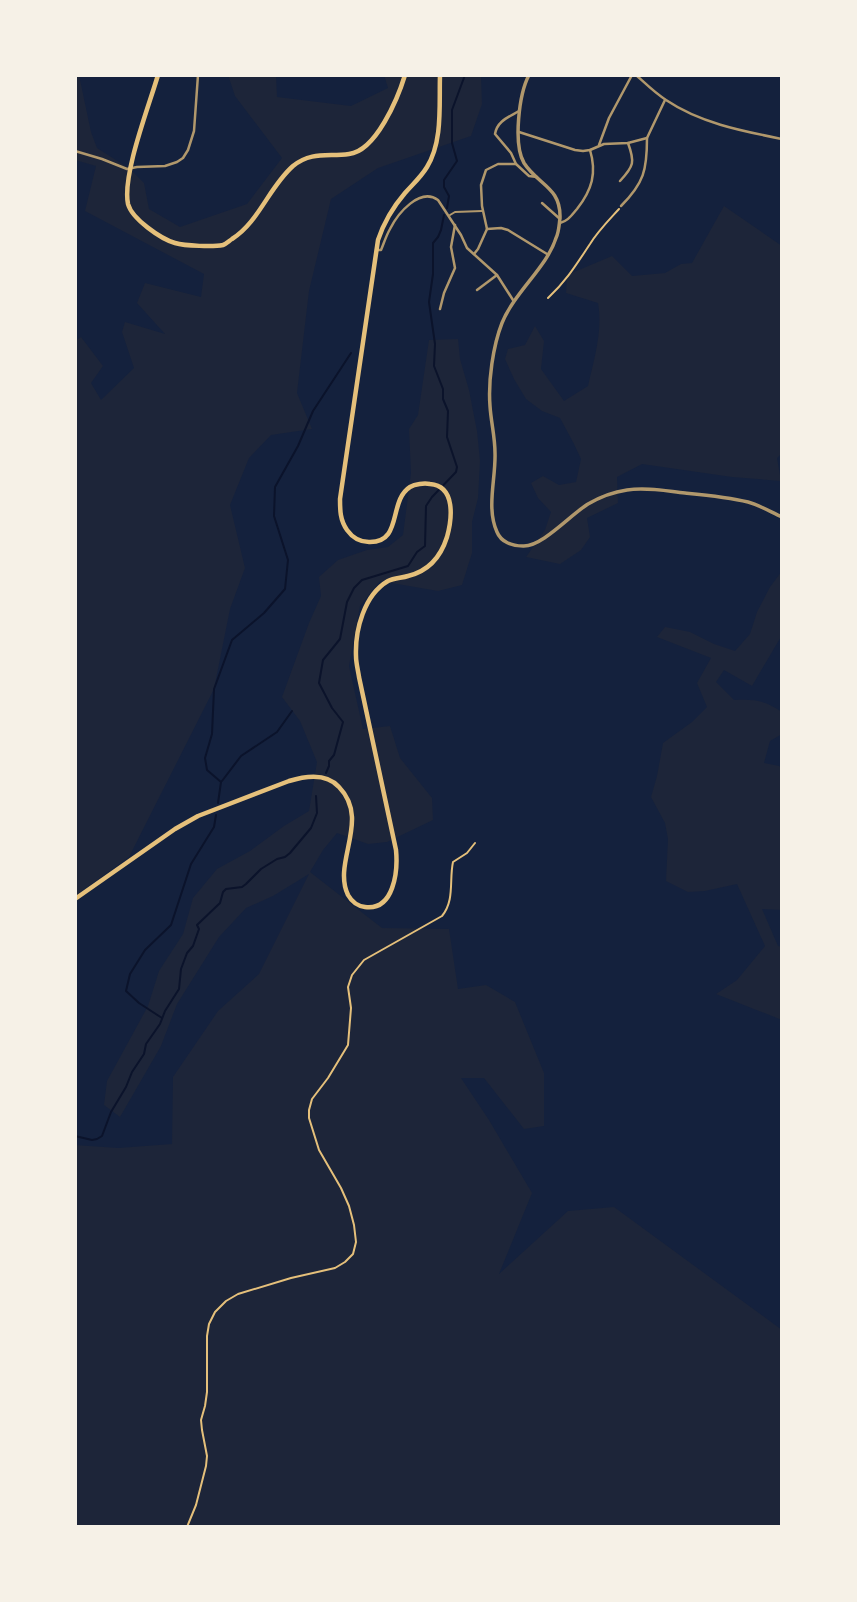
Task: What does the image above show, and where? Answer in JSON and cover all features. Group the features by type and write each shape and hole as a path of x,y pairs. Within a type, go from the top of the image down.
{"main road":[{"path":"158,75 130,169 128,206 132,214 159,236 180,245 223,244 242,232 285,175 299,162 311,156 351,154 363,149 372,141 394,104 405,75"},
{"path":"75,899 198,816 289,781 314,776 335,782 342,789 352,812 353,823 345,880 346,891 351,899 362,907 378,906 393,887 396,850 356,656 358,635 363,613 370,598 379,588 390,579 411,576 427,569 440,555 451,517 450,501 445,492 435,484 410,487 402,495 390,533 384,538 368,542 352,536 346,528 342,521 340,499 376,250 387,218 427,167 433,155 439,124 440,75"}],"street":[{"path":"75,151 127,169 165,166 183,158 194,131 198,75"},
{"path":"529,75 522,92 519,111 519,143 523,160 558,199 560,221 557,237 548,254 502,322 491,376 489,403 495,453 492,512 501,539 520,547 531,546 586,505 605,495 629,489 749,502 782,517"},
{"path":"599,146 609,118 634,75 665,100 708,121 782,139"},
{"path":"643,81 644,75"},
{"path":"621,206 636,191 643,175 647,160 647,138 665,100"},
{"path":"519,111 502,120 495,129 495,134 511,153 516,164 528,176 537,177"},
{"path":"519,132 576,150 590,150 647,138"},
{"path":"620,181 632,166 633,156 628,143"},
{"path":"560,221 568,220 590,189 594,166 590,150"},
{"path":"474,254 487,229 481,185 486,170 498,164 516,164"},
{"path":"376,250 381,250 395,220 405,209 422,197 434,197 449,216 467,248 497,275 514,301"},
{"path":"542,203 560,221"},
{"path":"440,309 455,268 451,247 454,225"},
{"path":"487,229 508,230 548,254"},
{"path":"477,290 497,275"}],"lane":[{"path":"449,216 456,212 483,211"}],"path":[{"path":"548,298 562,285 591,242 621,206"},
{"path":"187,1527 206,1466 201,1420 207,1392 207,1336 215,1312 226,1301 239,1294 335,1268 353,1254 356,1242 349,1206 319,1150 309,1118 312,1099 348,1045 351,1008 348,987 352,975 364,960 442,916 447,910 452,892 453,862 467,853 475,842"}],"shaded area":[{"path":"75,75 79,75 97,148 130,169 144,183 149,209 180,227 247,204 282,158 235,96 228,75 276,75 277,97 351,106 388,88 384,75 481,75 482,104 471,136 378,168 331,199 309,291 297,393 312,429 271,435 249,458 230,505 245,568 230,609 214,689 129,857 75,896 75,341 81,337 103,366 91,383 101,400 134,368 122,332 125,322 165,334 137,303 145,283 201,297 204,274 85,211 96,166 75,160"},
{"path":"724,206 782,246 782,453 777,458 781,481 642,464 617,477 618,503 587,518 590,537 581,550 560,564 526,557 545,530 551,512 538,498 531,483 543,476 559,485 576,482 581,459 560,418 542,411 526,399 505,359 508,349 525,345 535,326 544,341 541,369 564,401 588,386 599,334 598,303 566,293 567,275 612,256 632,276 665,273 681,264 692,263"},
{"path":"458,339 477,431 480,461 478,498 472,522 472,553 462,585 438,591 380,581 360,606 349,666 363,729 390,726 400,758 432,798 433,820 387,842 368,844 337,833 310,872 382,928 449,929 458,989 486,985 515,1002 544,1073 544,1126 524,1129 484,1078 461,1078 532,1193 499,1274 568,1211 614,1207 782,1330 782,1527 75,1527 75,1145 118,1148 172,1144 173,1077 218,1011 259,974 309,874 273,896 246,908 219,937 177,1004 161,1046 120,1117 104,1105 107,1081 148,1006 159,971 183,934 193,898 217,869 250,851 309,811 317,762 300,721 282,697 321,596 319,577 338,560 367,550 388,547 403,535 411,473 409,429 418,415 429,340"},
{"path":"782,571 782,635 752,686 724,670 716,682 734,700 759,701 782,712 782,734 770,741 764,763 782,768 782,910 762,909 778,946 782,947 782,1020 716,994 737,980 765,946 737,884 688,892 666,881 668,839 665,823 651,797 663,743 692,722 707,707 697,683 711,658 657,637 665,627 690,632 735,651 750,634 757,612"}],"waterway":[{"path":"447,208 449,196 444,180 457,161 452,143 452,110 465,75"},
{"path":"326,773 343,722 319,683 323,660 340,639 347,602 354,588 362,580 408,566 417,552 425,546 426,506 456,472 457,467 447,437 448,411 434,366 435,344 429,302 433,243 441,230 444,215"},
{"path":"218,803 221,782 207,770 205,758 212,734 214,689 232,640 264,613 285,589 288,560 274,516 275,487 298,446 313,411 351,353"},
{"path":"222,781 241,756 277,732 292,711"},
{"path":"75,1136 92,1140 102,1136 111,1112 144,1054 146,1044 179,989 181,969 193,946 199,929 197,925 220,903 226,889 242,887 261,869 290,853 311,828 317,813 316,796"},
{"path":"162,1018 126,991 130,974 145,950 171,925 191,864 214,827 216,815"}]}
